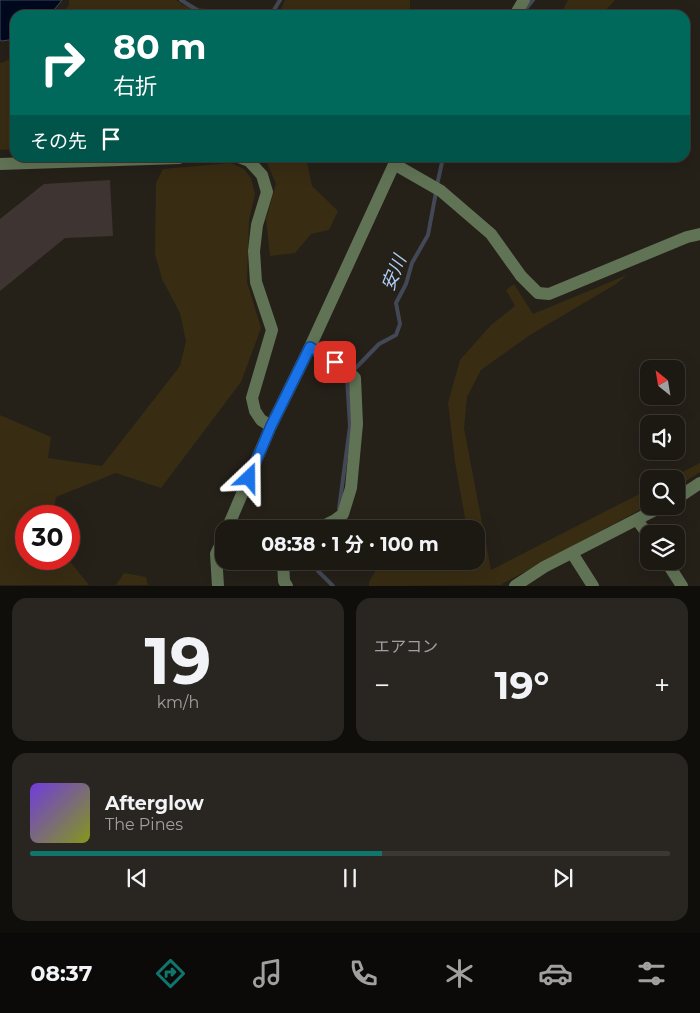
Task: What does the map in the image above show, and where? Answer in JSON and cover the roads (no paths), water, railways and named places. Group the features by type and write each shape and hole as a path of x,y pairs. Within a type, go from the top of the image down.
{"street":[{"path":"0,164 59,162"},
{"path":"251,162 262,175 267,192 257,225 254,251 256,282 272,330 252,398 261,420 271,426"},
{"path":"231,520 271,426 310,347 395,162"},
{"path":"396,162 436,189 491,234 520,276 538,293 549,294 687,237 700,234"},
{"path":"310,347 351,374 358,424 351,488 339,517 334,520"},
{"path":"685,493 700,484"},
{"path":"515,586 572,553 647,515"},
{"path":"637,520 641,525"},
{"path":"572,553 593,586"},
{"path":"217,570 218,586"},
{"path":"283,570 284,581 287,586"},
{"path":"672,570 682,586"}],"water":[{"path":"0,0 62,0 54,10 10,10 10,40 0,40"}],"waterway":[{"path":"181,0 197,10"},
{"path":"274,10 280,0"},
{"name":"安川","path":"525,10 533,0"},
{"name":"安川","path":"437,185 442,162"},
{"name":"安川","path":"339,509 350,426 347,377 379,344 396,335 400,324 396,303 406,284 412,263 428,235 436,192"},
{"name":"安川","path":"318,570 333,586"}]}
